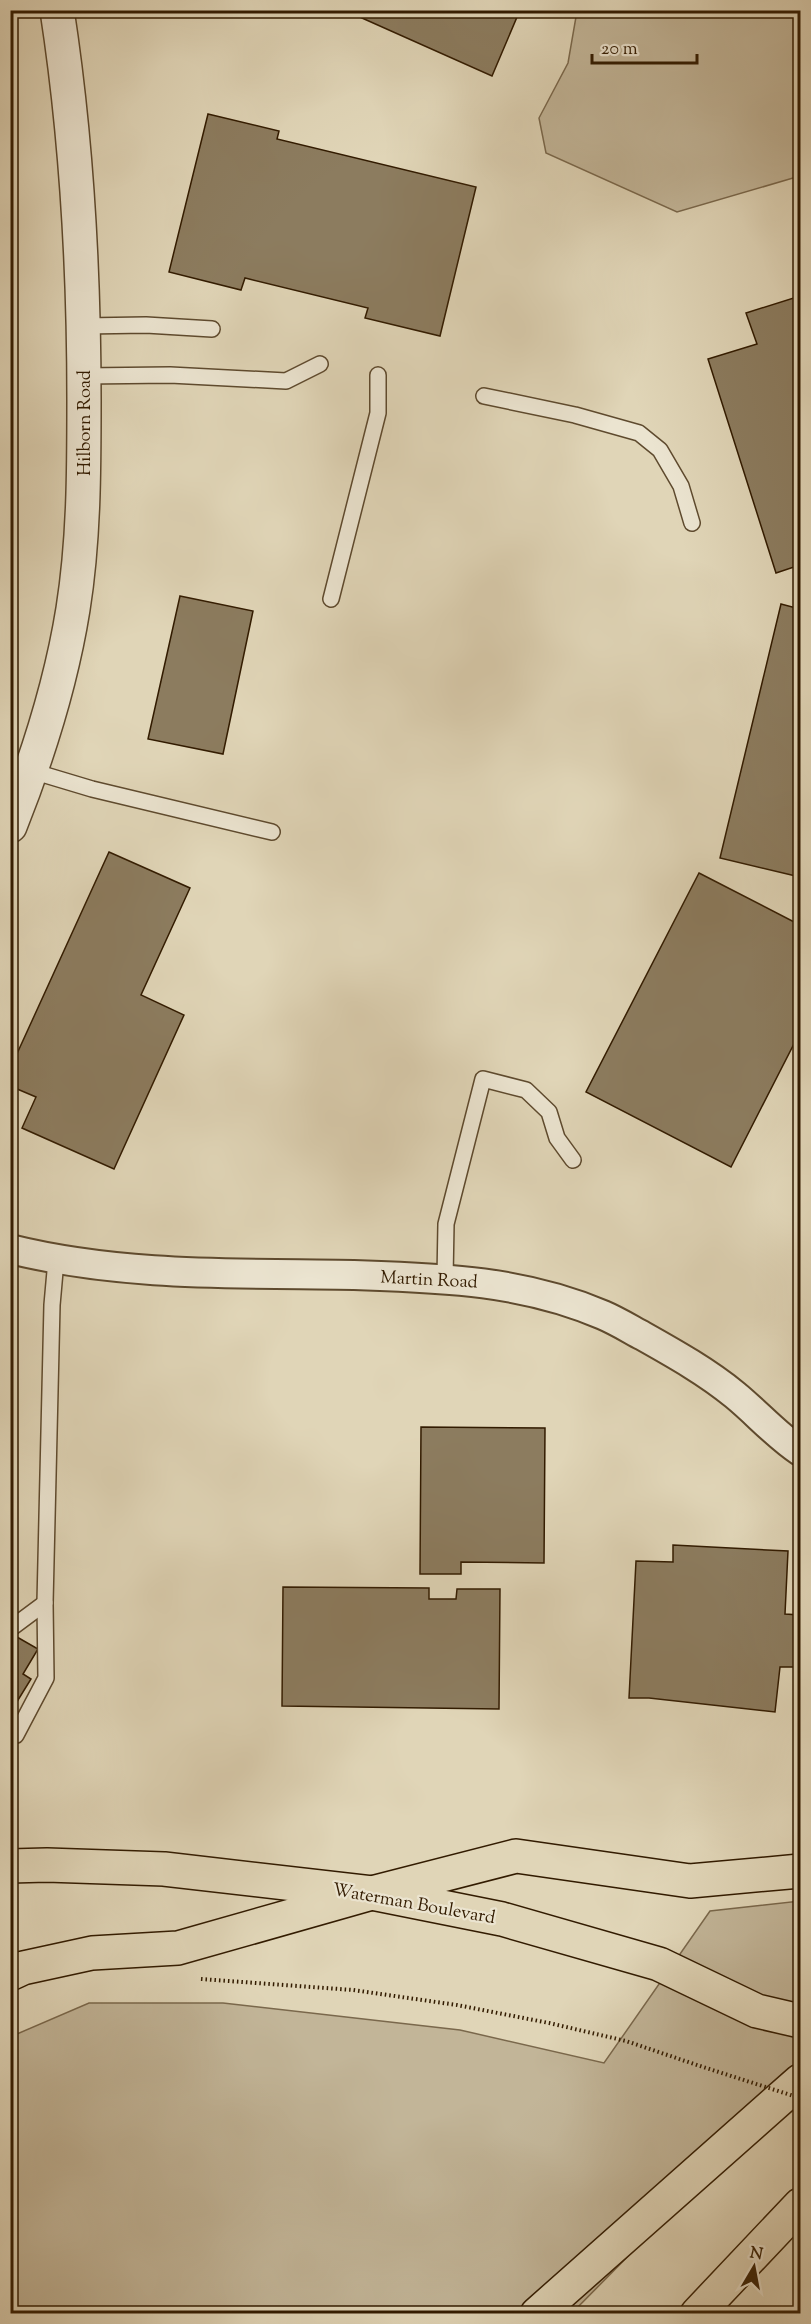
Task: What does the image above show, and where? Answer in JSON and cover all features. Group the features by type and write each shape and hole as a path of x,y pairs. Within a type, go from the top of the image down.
{"main road":[{"path":"10,1974 23,1968 92,1953 178,1948 372,1893 516,1856 690,1881 801,1871"},
{"name":"Waterman Boulevard","path":"10,1866 164,1869 372,1893 502,1919 659,1964 757,2011 801,2021"},
{"path":"537,2313 801,2081"},
{"path":"697,2313 801,2205"}],"street":[{"name":"Hilborn Road","path":"10,826 32,771 53,702 73,608 84,490 84,326 81,230 73,139 57,10"},
{"name":"Martin Road","path":"10,1249 56,1260 123,1269 226,1274 446,1278 491,1283 550,1296 604,1315 685,1359 733,1393 801,1451"}],"lane":[{"path":"84,326 146,325 212,329"},
{"path":"84,376 170,375 286,381 320,364"},
{"path":"331,599 378,413 378,375"},
{"path":"484,396 575,415 639,433 660,450 681,486 692,524"},
{"path":"32,771 92,789 272,832"},
{"path":"446,1278 446,1224 483,1079 526,1090 549,1112 557,1138 573,1160"},
{"path":"10,1734 16,1735 46,1678 45,1603 52,1305 56,1260"},
{"path":"10,1629 45,1603"}],"path":[{"path":"194,1978 353,1990 457,2005 549,2023 626,2041 801,2098"}],"shaded area":[{"path":"577,11 800,11 800,176 677,212 546,153 539,118 568,63"},
{"path":"800,1901 800,2082 572,2313 11,2313 10,2037 89,2003 223,2003 460,2030 604,2063 710,1911"}],"building":[{"path":"344,10 520,10 492,76"},
{"path":"208,114 279,131 277,139 476,187 440,336 365,318 368,308 245,278 241,290 169,272"},
{"path":"800,296 800,565 776,573 708,359 757,344 746,313"},
{"path":"180,596 253,611 223,754 148,739"},
{"path":"781,604 800,609 800,877 720,858"},
{"path":"109,852 190,888 141,995 184,1015 114,1169 22,1128 36,1097 10,1086 10,1069"},
{"path":"699,873 800,925 800,1032 731,1167 586,1092"},
{"path":"421,1427 545,1428 544,1563 461,1562 461,1574 420,1574"},
{"path":"673,1545 788,1551 785,1614 800,1615 800,1667 780,1667 775,1712 649,1698 629,1698 636,1561 673,1562"},
{"path":"283,1587 429,1588 429,1599 456,1599 457,1589 500,1589 499,1709 282,1706"},
{"path":"10,1633 38,1649 23,1674 31,1679 10,1713"}]}
